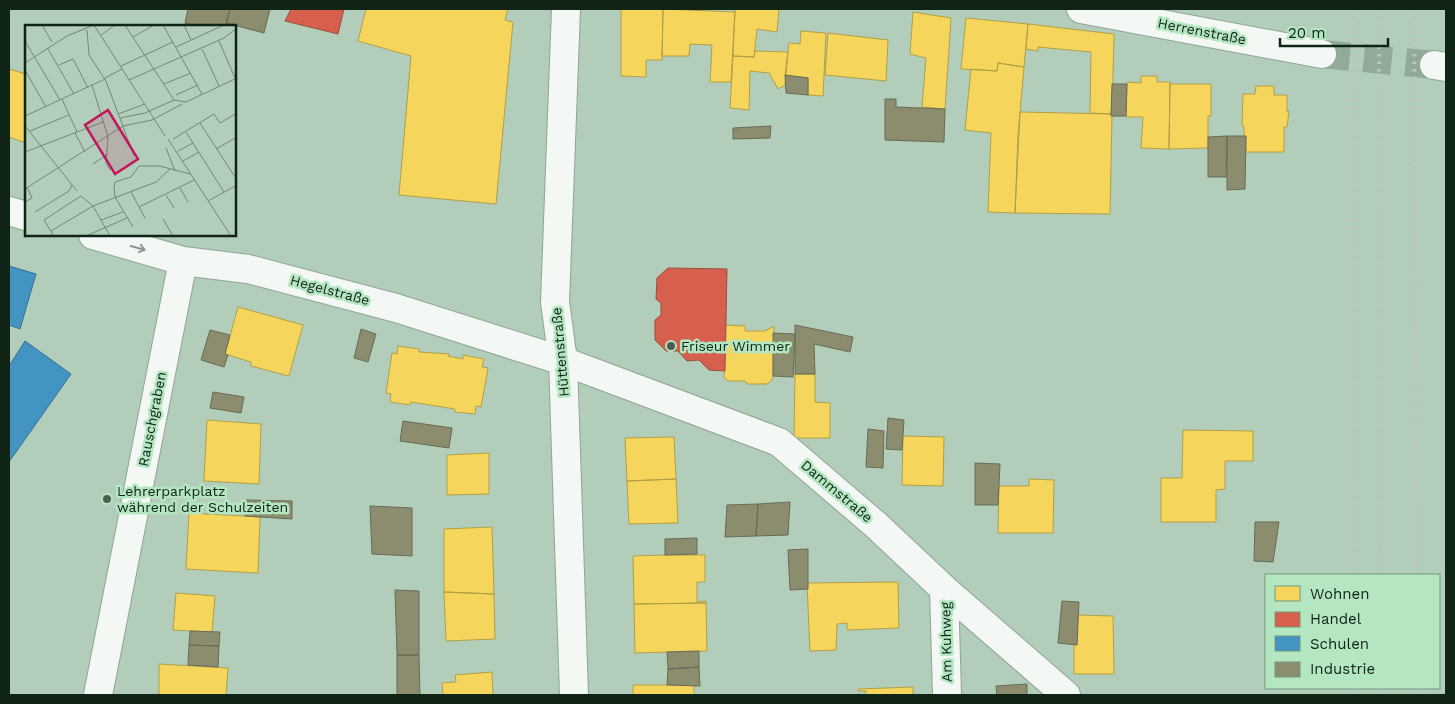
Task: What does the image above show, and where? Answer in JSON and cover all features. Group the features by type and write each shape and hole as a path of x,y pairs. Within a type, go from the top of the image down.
{"street":[{"name":"Hüttenstraße","path":"566,9 555,302 563,361 574,695"},
{"name":"Herrenstraße","path":"1081,9 1322,54"},
{"path":"9,211 25,216"},
{"name":"Hegelstraße","path":"97,236 183,260 248,269 387,305 563,361"},
{"name":"Rauschgraben","path":"98,695 183,260"},
{"name":"Dammstraße","path":"563,361 779,442 876,525 944,589 1066,695"},
{"name":"Am Kuhweg","path":"944,589 947,695"}],"building: Wohnen":[{"path":"366,9 508,9 505,20 513,22 496,204 399,195 411,56 358,41"},
{"path":"621,9 663,9 662,60 646,60 646,77 621,76"},
{"path":"663,9 735,12 731,82 710,82 712,45 690,44 689,56 662,56"},
{"path":"735,9 779,9 777,32 757,29 754,57 733,56"},
{"path":"913,12 951,18 945,109 922,107 926,58 910,54"},
{"path":"966,18 1028,24 1024,67 998,63 997,71 961,69"},
{"path":"1028,24 1114,34 1112,114 1090,113 1091,52 1038,47 1038,51 1026,49"},
{"path":"801,31 826,33 823,96 808,95 808,78 785,75 789,43 800,44"},
{"path":"828,33 888,40 886,81 825,75"},
{"path":"755,51 788,52 785,85 778,89 769,73 750,71 749,110 730,108 733,56 754,57"},
{"path":"998,63 1024,67 1018,135 1015,213 988,212 991,133 965,130 971,69 997,71"},
{"path":"9,69 25,74 25,143 9,137"},
{"path":"1141,76 1157,76 1157,82 1170,82 1169,149 1141,148 1143,117 1126,117 1127,82 1141,83"},
{"path":"1170,84 1211,84 1208,148 1169,149"},
{"path":"1256,86 1274,86 1274,95 1287,95 1287,112 1289,111 1287,127 1284,127 1284,152 1246,152 1246,136 1244,136 1244,126 1242,126 1243,94 1255,94"},
{"path":"1020,112 1112,114 1110,214 1015,213"},
{"path":"238,307 303,325 289,376 251,366 251,362 225,354"},
{"path":"725,325 745,326 745,331 765,331 774,326 773,376 772,380 767,384 747,384 745,381 728,381 724,378"},
{"path":"398,346 419,349 419,352 449,354 448,356 463,359 463,355 484,359 482,367 488,368 481,407 476,406 475,414 455,412 455,409 411,402 410,405 390,402 391,394 386,393 392,353 397,354"},
{"path":"795,374 815,374 815,402 830,403 830,438 794,438"},
{"path":"207,420 261,424 259,484 204,481"},
{"path":"1183,430 1253,431 1253,461 1225,461 1225,489 1216,490 1216,522 1161,522 1161,478 1182,478"},
{"path":"903,436 944,437 943,486 902,485"},
{"path":"674,437 676,479 627,481 625,438"},
{"path":"489,453 489,494 447,495 447,455"},
{"path":"676,479 678,523 629,524 627,481"},
{"path":"1029,479 1054,480 1053,533 998,533 999,486 1029,486"},
{"path":"189,513 260,517 258,573 186,569"},
{"path":"492,527 494,594 444,592 444,529"},
{"path":"705,555 705,582 697,582 697,602 706,601 706,603 634,604 633,556"},
{"path":"898,582 899,628 847,630 847,623 837,624 836,650 810,651 807,583"},
{"path":"444,592 494,594 495,639 446,641"},
{"path":"176,593 215,596 212,632 173,630"},
{"path":"706,603 707,651 635,653 634,604"},
{"path":"1077,615 1113,616 1114,674 1074,674 1074,644 1077,645"},
{"path":"159,664 228,668 226,695 159,695"},
{"path":"492,672 493,695 443,695 442,683 456,682 455,675"},
{"path":"633,685 694,685 694,695 633,695"},
{"path":"913,687 913,695 866,695 866,691 858,691 858,689"}],"building: Handel":[{"path":"291,9 344,9 338,34 285,21"},
{"path":"668,268 727,269 725,371 709,370 699,360 687,361 678,351 666,351 655,340 655,320 661,315 661,303 656,299 657,278"}],"building: Schulen":[{"path":"9,266 36,274 20,329 9,325"},
{"path":"25,341 71,374 9,462 9,366"}],"building: Industrie":[{"path":"188,9 230,9 226,25 194,25 185,23"},
{"path":"230,9 270,9 264,33 226,23"},
{"path":"785,75 808,78 808,95 786,93"},
{"path":"1112,84 1127,84 1126,116 1111,116"},
{"path":"885,99 896,99 896,107 945,109 944,142 885,140"},
{"path":"771,126 770,138 733,139 733,128"},
{"path":"1227,136 1226,177 1208,177 1208,137"},
{"path":"1227,136 1246,136 1245,189 1227,190"},
{"path":"795,325 853,337 850,352 814,344 815,374 795,374"},
{"path":"361,329 376,334 368,362 354,358"},
{"path":"210,330 230,335 225,354 228,355 224,367 201,360"},
{"path":"773,333 795,334 793,377 773,376"},
{"path":"213,392 244,397 241,413 210,408"},
{"path":"888,418 904,420 902,450 886,449"},
{"path":"403,421 452,428 449,448 400,441"},
{"path":"868,429 884,431 883,468 866,467"},
{"path":"975,463 1000,464 998,505 975,505"},
{"path":"246,500 292,501 292,519 245,516"},
{"path":"790,502 788,535 756,536 758,504"},
{"path":"758,504 756,536 725,537 727,505"},
{"path":"370,506 412,508 412,556 372,554"},
{"path":"1255,522 1279,522 1273,562 1254,561"},
{"path":"697,538 697,554 665,555 665,539"},
{"path":"808,549 808,589 790,590 788,550"},
{"path":"395,590 419,591 419,655 397,655"},
{"path":"1062,601 1079,602 1077,645 1058,643"},
{"path":"190,631 220,632 219,646 189,645"},
{"path":"189,645 219,646 218,667 188,665"},
{"path":"699,651 699,667 668,669 667,652"},
{"path":"397,655 419,655 420,695 397,695"},
{"path":"699,667 700,686 667,685 668,669"},
{"path":"1027,684 1027,695 997,695 996,686"}],"tunnel":[{"path":"1322,54 1434,65"}],"railway":[{"path":"1354,9 1357,574"},
{"path":"1379,9 1380,574"},
{"path":"1414,9 1417,574"},
{"path":"1358,689 1358,695"},
{"path":"1380,689 1380,695"},
{"path":"1418,689 1418,695"}],"place":[{"name":"Friseur Wimmer","path":"671,346"},
{"name":"Lehrerparkplatz während der Schulzeiten","path":"107,499"}]}
